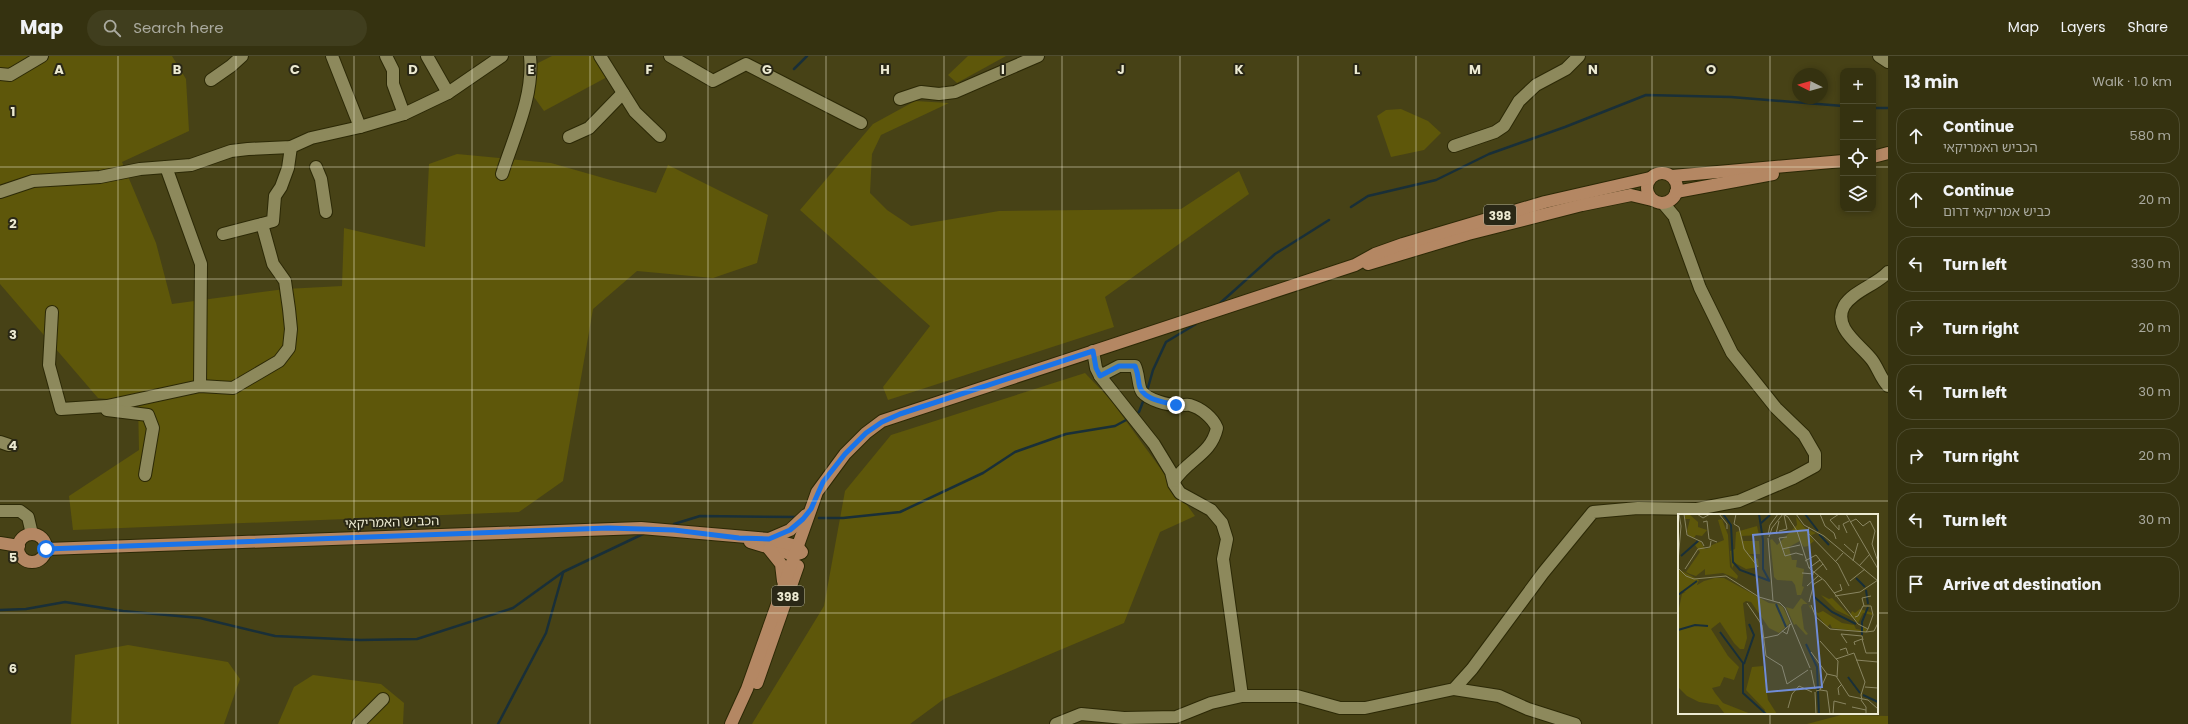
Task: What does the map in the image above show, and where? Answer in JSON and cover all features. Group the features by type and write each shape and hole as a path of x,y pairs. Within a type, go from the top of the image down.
{"main road":[{"path":"1876,156 1888,153"},
{"path":"1876,161 1888,163"},
{"name":"398","path":"732,724 750,700 759,679 817,492 836,466 866,433 882,422 1093,351 1355,266 1372,264 1547,208 1650,178 1660,173 1672,176 1840,162"},
{"name":"398","path":"1547,208 1631,195 1658,201 1674,198 1676,192 1840,162"},
{"path":"1672,176 1675,181 1676,192"},
{"path":"1650,178 1647,189 1658,201"},
{"name":"398","path":"732,724 747,689 783,582 836,466"},
{"path":"783,582 781,564 769,544 796,525 811,509"},
{"name":"הכביש האמריקאי","path":"46,549 608,528 674,530 739,538 798,551"},
{"path":"32,534 43,539 46,549 41,558 31,561 22,557 19,546 24,537 32,534"},
{"path":"0,543 19,546"}],"street":[{"path":"0,74 10,75 42,56"},
{"path":"211,80 242,56"},
{"path":"332,56 360,127"},
{"path":"386,56 394,70 393,84 404,114"},
{"path":"427,56 448,93"},
{"path":"0,192 33,181 100,177 140,169 191,164 242,150 291,148 312,138 360,127 404,114 448,93 502,56"},
{"path":"502,174 528,94 532,69 530,56"},
{"path":"600,56 634,112 660,136"},
{"path":"670,56 713,81 746,64 861,123"},
{"path":"900,99 921,92 939,94 955,92 1038,56"},
{"path":"1454,146 1495,132 1504,126 1519,101 1536,85 1566,69 1579,56"},
{"path":"1878,56 1888,62"},
{"path":"569,137 589,128 623,92"},
{"path":"223,234 273,221 275,196 281,187 288,168 291,148"},
{"path":"166,167 201,264 200,386"},
{"path":"316,167 321,179 326,212"},
{"path":"1454,689 1472,669 1543,573 1593,512 1638,508 1697,510 1739,501 1793,478 1815,466 1815,454 1804,435 1776,408 1732,353 1700,288 1674,216 1658,201"},
{"path":"52,312 49,365 61,409 103,406 200,386 234,388 279,361 289,348 291,329 285,281 273,264 262,224"},
{"path":"1888,272 1850,300 1844,307 1842,320 1846,332 1872,360 1888,386"},
{"path":"1093,351 1096,368 1100,376 1154,444 1171,472 1180,493 1212,510 1222,523 1227,538 1223,559 1242,696"},
{"path":"1100,376 1119,366 1135,366 1139,374 1139,385 1146,395 1176,405 1189,404 1214,421 1217,428 1212,445 1178,474 1174,481"},
{"path":"103,406 103,409 148,415 153,428 145,474"},
{"path":"0,511 20,512 28,517 32,534"},
{"path":"1056,724 1081,714 1124,718 1176,717 1211,703 1242,696 1297,696 1340,708 1364,708 1454,689 1499,696 1528,710 1575,724"},
{"path":"358,724 384,699"}],"shaded area":[{"path":"0,56 172,56 186,79 189,131 122,162 156,243 172,304 285,289 342,286 344,228 425,247 429,164 457,154 551,163 656,193 668,165 768,215 757,263 713,278 637,271 593,309 563,481 519,512 73,530 69,496 139,450 138,402 98,398 0,284"},
{"path":"552,56 595,56 609,76 544,111 534,97 536,64"},
{"path":"968,56 1006,56 957,83 948,75"},
{"path":"915,101 949,103 881,135 872,154 870,193 887,210 911,226 999,211 1181,209 1239,171 1249,194 1105,297 1114,327 888,400 883,387 930,326 800,210 873,124"},
{"path":"1401,109 1428,121 1441,133 1424,150 1391,157 1377,116 1386,110"},
{"path":"1085,373 1110,399 1195,516 1160,532 1124,623 944,699 910,724 752,724 824,606 845,491 891,435"},
{"path":"128,645 228,662 240,679 224,724 71,724 75,655"},
{"path":"313,675 381,684 404,703 403,724 278,724 294,687"},
{"path":"1841,715 1888,716 1888,724 1807,724"}],"waterway":[{"path":"794,69 807,56"},
{"path":"1351,207 1368,196 1436,180 1489,154 1565,127 1646,95 1731,97 1840,106"},
{"path":"1876,108 1888,108"},
{"path":"1218,305 1275,254 1329,220"},
{"path":"1147,391 1153,370 1166,342 1196,324"},
{"path":"1134,415 1139,412 1144,399"},
{"path":"819,518 843,518 900,512 983,473 1015,452 1066,434 1115,426 1128,419"},
{"path":"674,524 700,516 798,517"},
{"path":"0,610 26,609 65,602 123,611 200,618 275,636 360,640 417,639 513,608 563,572 643,534"},
{"path":"498,724 546,633 563,573"}],"route":[{"path":"46,549 608,528 641,528 704,532 739,538 769,539 790,530 803,519 811,509 817,492 823,482 845,454 866,433 882,422 900,414 1093,351 1096,368 1100,376 1119,366 1135,366 1139,374 1139,385 1142,392 1153,399 1176,405"}]}
